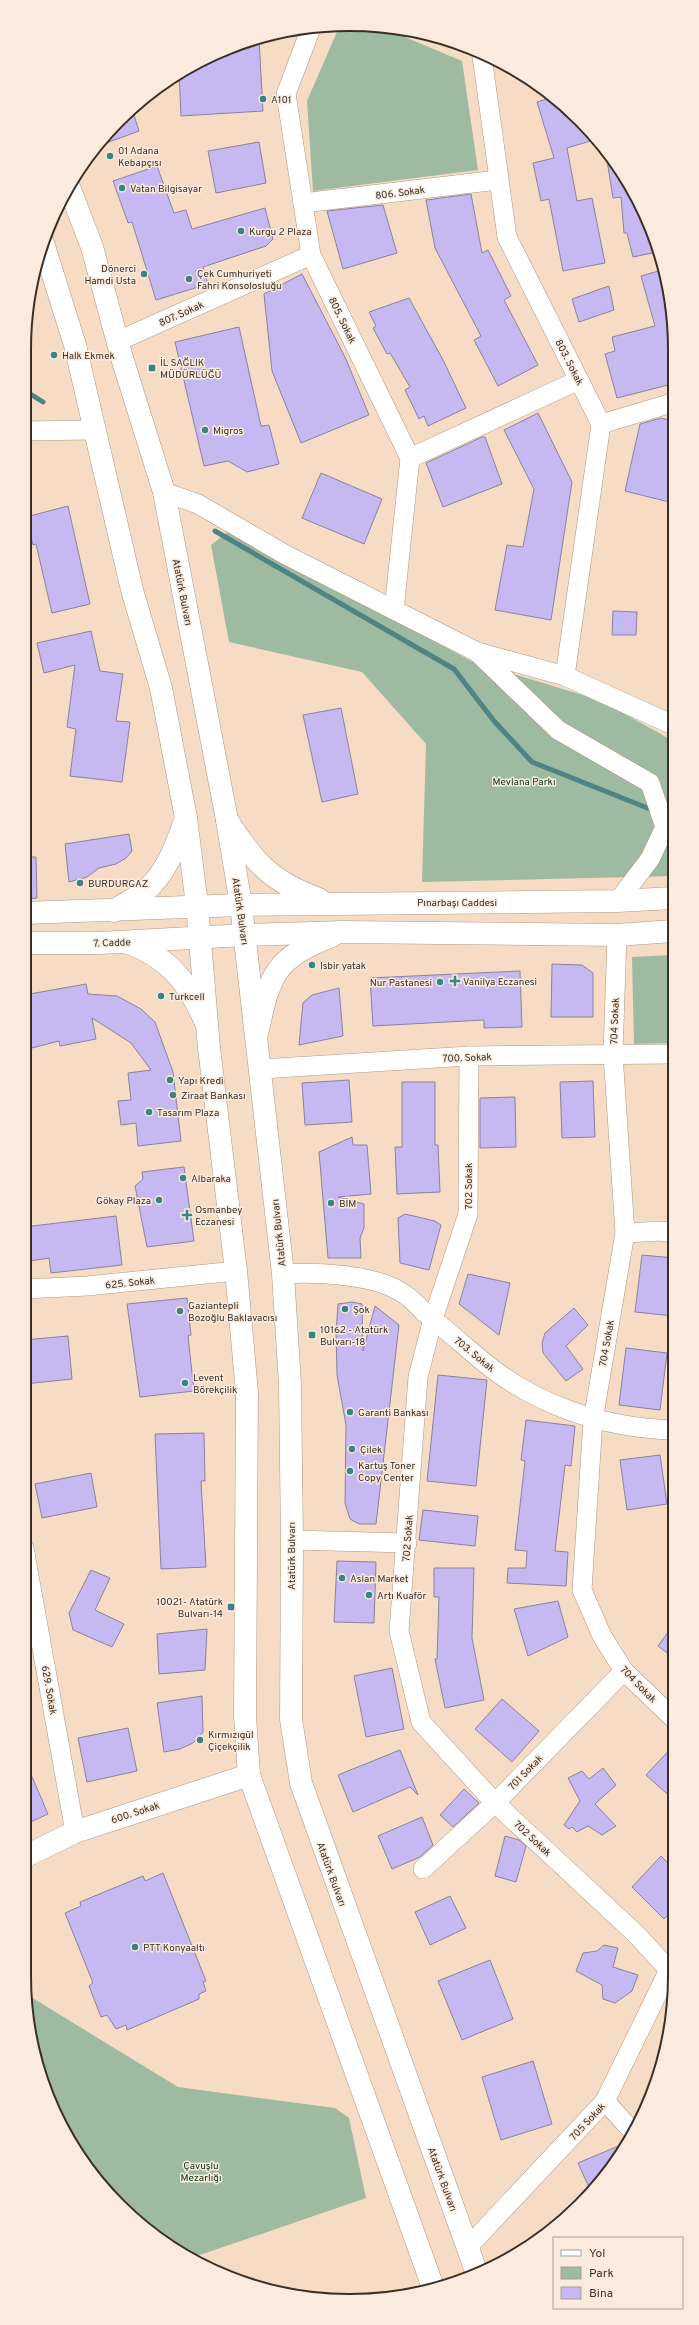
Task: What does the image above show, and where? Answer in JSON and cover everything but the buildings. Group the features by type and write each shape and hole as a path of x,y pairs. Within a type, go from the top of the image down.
{"main road":[{"name":"Atatürk Bulvarı","path":"72,194 92,246 118,341 164,492 227,820 241,905 261,1069 283,1274 290,1384 292,1540 291,1719 301,1783 475,2268"},
{"path":"46,253 75,345 93,430 132,590 162,688 186,818 197,905 207,1025 236,1271 247,1393 245,1716 249,1775 432,2283"},
{"path":"114,911 146,890 160,872 177,842 186,818"},
{"path":"227,820 244,846 272,877 285,886 329,903"},
{"name":"Pınarbaşı Caddesi","path":"197,905 618,902 668,898"},
{"path":"31,913 114,911 197,905"},
{"path":"245,935 344,932 617,935 668,931"},
{"path":"257,1034 266,994 278,967 307,947 344,932"},
{"name":"7. Cadde","path":"31,943 126,942 245,935"},
{"path":"126,942 145,948 172,968 184,982 207,1025"},
{"name":"600. Sokak","path":"31,1854 75,1832 249,1775"}],"street":[{"name":"805. Sokak","path":"309,34 286,94 311,255 410,458"},
{"name":"803. Sokak","path":"483,60 507,237 601,424"},
{"name":"806. Sokak","path":"303,203 498,180"},
{"name":"807. Sokak","path":"118,341 311,255"},
{"path":"394,610 410,458 579,380"},
{"path":"565,676 601,424 668,404"},
{"path":"31,431 93,430"},
{"path":"164,492 198,504 286,556 477,652 565,676 668,723"},
{"path":"477,652 558,730 650,784 665,827 650,859 618,902"},
{"name":"704 Sokak","path":"617,935 613,1054 625,1233 593,1420 582,1590 602,1636 624,1671 668,1711"},
{"name":"700. Sokak","path":"261,1069 469,1056 668,1054"},
{"name":"702 Sokak","path":"469,1056 468,1214 433,1319 418,1377 407,1543 399,1631 421,1722 495,1803 637,1935 668,1967"},
{"path":"625,1233 661,1231 668,1232"},
{"name":"625. Sokak","path":"31,1289 87,1286 236,1271"},
{"name":"703. Sokak","path":"283,1274 308,1273 373,1282 401,1292 481,1360 524,1392 593,1420 644,1429 668,1430"},
{"path":"292,1540 407,1543"},
{"name":"629. Sokak","path":"31,1587 75,1832"},
{"name":"701 Sokak","path":"422,1869 495,1803 624,1671"},
{"name":"705 Sokak","path":"468,2247 605,2101 668,1979"},
{"path":"605,2101 629,2128"}],"green space":[{"path":"337,32 370,32 401,35 462,61 478,170 313,191 307,101"},
{"name":"Mevlana Parkı","path":"229,531 471,661 602,701 668,738 668,876 422,882 426,744 362,672 229,642 211,545"},
{"path":"668,955 668,1043 634,1044 632,957"},
{"name":"Çavuşlu Mezarlığı","path":"32,1998 178,2087 335,2108 349,2118 366,2198 198,2255 190,2251 156,2228 124,2201 97,2169 74,2135 55,2097 48,2078 37,2038"}],"waterway":[{"path":"31,394 43,402"},
{"path":"215,531 454,669 494,721 532,762 655,811"}],"place":[{"name":"A101","path":"263,99"},
{"name":"01 Adana Kebapçısı","path":"110,156"},
{"name":"Vatan Bilgisayar","path":"122,188"},
{"name":"Kurgu 2 Plaza","path":"241,231"},
{"name":"Dönerci Hamdi Usta","path":"144,274"},
{"name":"Çek Cumhuriyeti Fahri Konsolosluğu","path":"189,279"},
{"name":"Halk Ekmek","path":"54,355"},
{"name":"İL SAĞLIK MÜDÜRLÜĞÜ","path":"152,368"},
{"name":"Migros","path":"205,430"},
{"name":"BURDURGAZ","path":"80,883"},
{"name":"Isbir yatak","path":"312,965"},
{"name":"Vanilya Eczanesi","path":"455,981"},
{"name":"Nur Pastanesi","path":"440,982"},
{"name":"Turkcell","path":"161,996"},
{"name":"Yapı Kredi","path":"170,1080"},
{"name":"Ziraat Bankası","path":"173,1095"},
{"name":"Tasarım Plaza","path":"149,1112"},
{"name":"Albaraka","path":"183,1178"},
{"name":"Gökay Plaza","path":"159,1200"},
{"name":"BİM","path":"331,1203"},
{"name":"Osmanbey Eczanesi","path":"187,1215"},
{"name":"Şok","path":"345,1309"},
{"name":"Gaziantepli Bozoğlu Baklavacısı","path":"180,1311"},
{"name":"10162 - Atatürk Bulvarı-18","path":"312,1335"},
{"name":"Levent Börekçilik","path":"185,1383"},
{"name":"Garanti Bankası","path":"350,1412"},
{"name":"Çilek","path":"352,1449"},
{"name":"Kartuş Toner Copy Center","path":"350,1471"},
{"name":"Aslan Market","path":"342,1578"},
{"name":"Artı Kuaför","path":"369,1595"},
{"name":"10021- Atatürk Bulvarı-14","path":"231,1607"},
{"name":"Kırmızıgül Çiçekçilik","path":"200,1740"},
{"name":"PTT Konyaaltı","path":"135,1947"}]}
